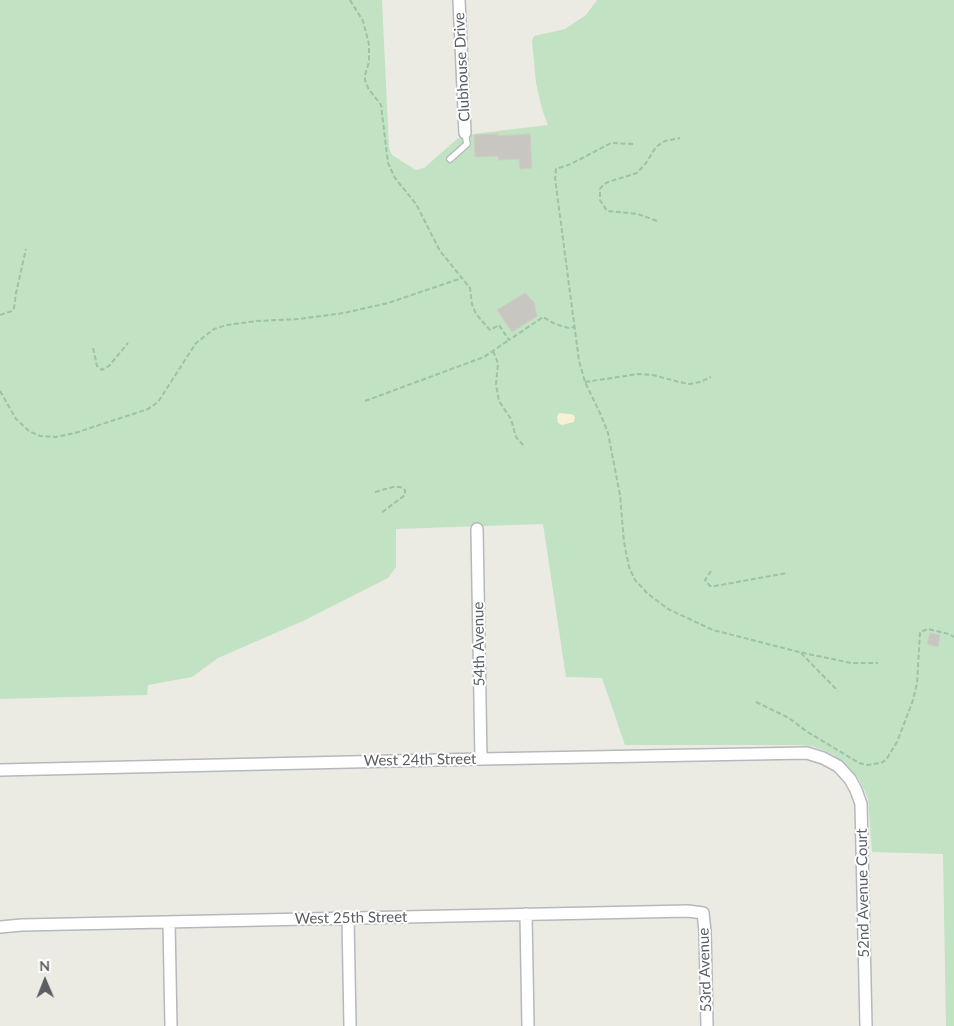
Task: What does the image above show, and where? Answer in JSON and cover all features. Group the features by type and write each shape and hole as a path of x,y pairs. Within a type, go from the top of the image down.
{"street":[{"name":"Clubhouse Drive","path":"459,0 465,133"},
{"name":"54th Avenue","path":"477,529 481,759"},
{"name":"West 24th Street","path":"0,770 807,753 824,758 838,766"},
{"name":"52nd Avenue Court","path":"838,766 850,779 861,804 866,1026"},
{"name":"West 25th Street","path":"0,926 22,924 688,911 703,914"},
{"path":"526,914 528,1026"},
{"name":"53rd Avenue","path":"703,914 707,1026"},
{"path":"348,918 350,1026"},
{"path":"169,922 171,1026"}],"lane":[{"path":"450,159 467,144 465,133"}],"path":[{"path":"350,0 363,21 369,44 369,62 365,80 368,88 382,105 388,163 396,178 416,204 440,251 470,288 472,304 476,314 490,330 499,325 509,340"},
{"path":"657,221 638,214 607,211 600,200 600,189 608,182 636,173 646,163 656,147 665,141 680,138"},
{"path":"633,144 611,144 571,164 556,169 556,186 579,361 585,382 608,433 620,495 626,556 629,567 646,593 668,609 713,630 799,652 852,662 878,662"},
{"path":"0,315 12,311 14,308 26,249"},
{"path":"0,391 16,419 29,432 40,436 56,437 75,433 148,409 158,402 196,343 214,329 250,322 299,319 344,313 388,303 462,278"},
{"path":"365,401 484,357 543,317 555,324 569,328 574,327"},
{"path":"93,348 97,366 102,370 109,366 128,343"},
{"path":"493,351 498,363 497,392 499,401 511,419 516,437 524,445"},
{"path":"585,382 630,374 653,375 690,384 710,377"},
{"path":"375,492 393,487 400,487 405,490 405,495 381,513"},
{"path":"711,571 705,580 710,586 787,574"},
{"path":"756,702 789,718 806,731 859,763 867,765 881,763 886,760 896,742 912,703 917,684 920,632 928,629 954,637"},
{"path":"799,652 838,691"}],"green space":[{"path":"0,0 382,0 389,148 392,155 416,170 424,168 457,139 473,134 548,125 536,83 532,41 534,36 565,29 586,15 597,0 954,0 954,1026 946,1026 943,854 872,852 868,799 858,778 834,755 812,746 625,745 602,678 566,677 543,524 396,529 396,567 388,578 303,621 218,658 192,677 148,685 147,695 0,699"}],"sand":[{"path":"559,413 574,415 574,422 562,425 558,423 557,417"}],"building":[{"path":"498,134 497,136 530,134 532,168 520,169 519,159 498,160 498,156 475,157 474,135"},
{"path":"525,293 534,302 537,316 512,332 497,310"},
{"path":"930,633 940,635 938,647 927,644"}]}
